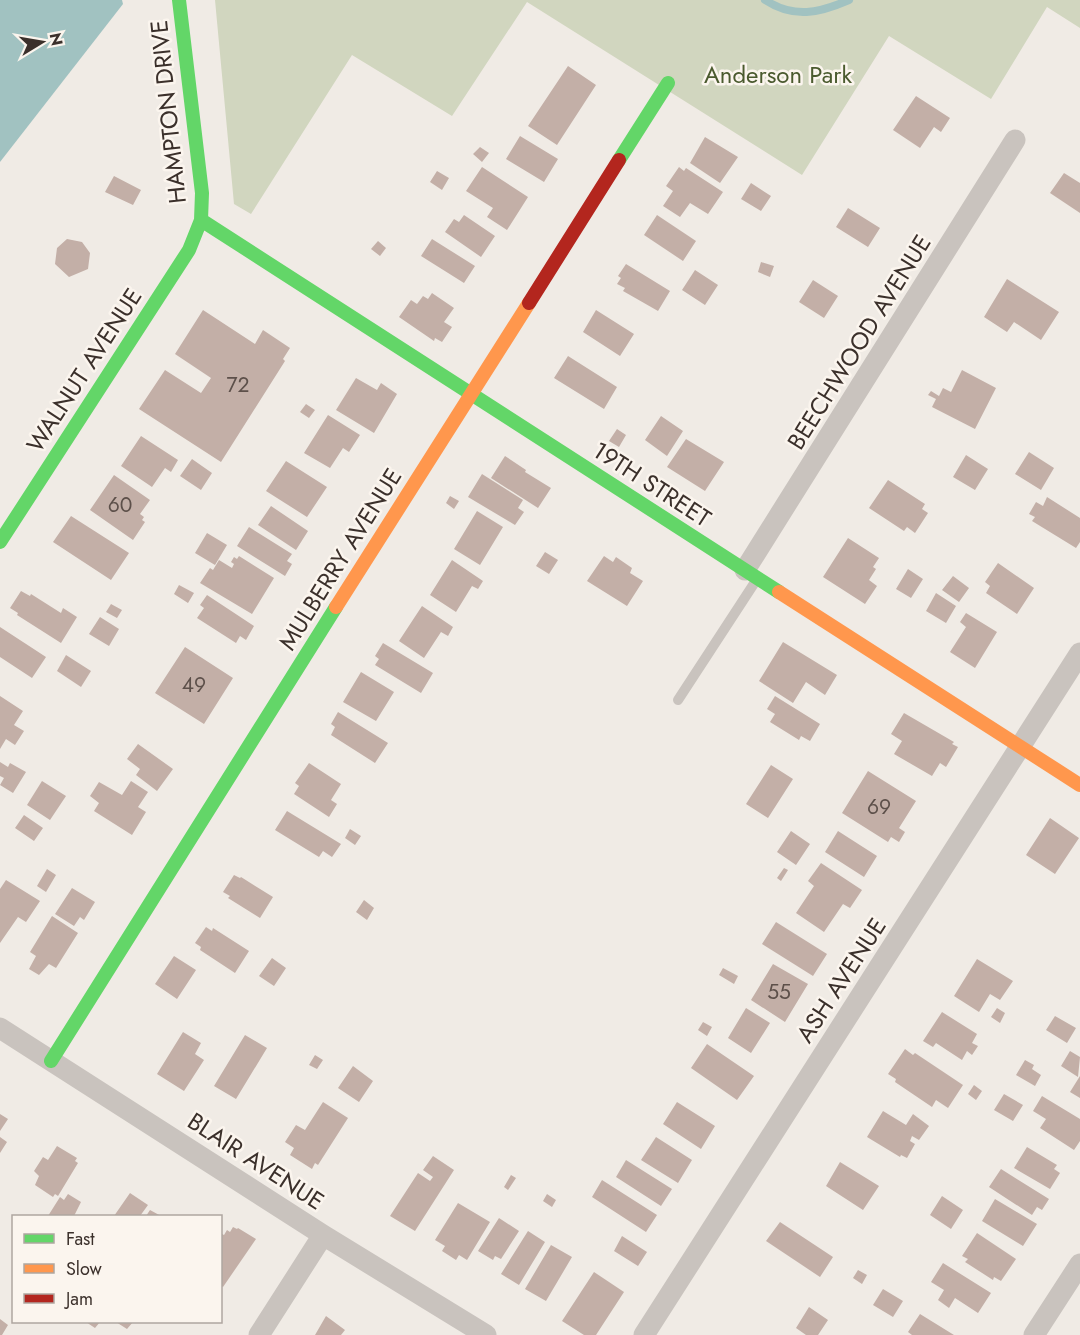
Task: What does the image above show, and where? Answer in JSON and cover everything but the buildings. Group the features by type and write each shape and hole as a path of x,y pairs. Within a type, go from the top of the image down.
{"street":[{"name":"HAMPTON DRIVE","path":"179,0 202,193 201,220"},
{"name":"MULBERRY AVENUE","path":"51,1061 668,83"},
{"name":"BEECHWOOD AVENUE","path":"751,574 1015,140"},
{"name":"19TH STREET","path":"201,220 1080,785"},
{"name":"WALNUT AVENUE","path":"0,542 189,250 201,220"},
{"name":"ASH AVENUE","path":"644,1335 1080,653"},
{"name":"BLAIR AVENUE","path":"0,1028 323,1235 486,1335"},
{"path":"259,1335 323,1235"},
{"path":"1034,1335 1080,1264"}],"lane":[{"name":"BEECHWOOD AVENUE","path":"678,700 751,574"}],"green space":[{"name":"Anderson Park","path":"215,0 1080,0 1080,28 1047,7 991,99 889,36 802,175 527,2 452,116 352,55 251,214 234,204"}],"water":[{"path":"0,0 122,0 123,4 0,162"}],"waterway":[{"path":"765,0 796,12 817,11 849,0"}],"traffic: fast":[{"path":"0,542 189,250 201,220 202,193 179,0"},
{"path":"619,160 668,83"},
{"path":"201,220 779,592"},
{"path":"51,1061 336,607"}],"traffic: slow":[{"path":"336,607 529,303"},
{"path":"779,592 1080,785"}],"traffic: jam":[{"path":"529,303 619,160"}]}
